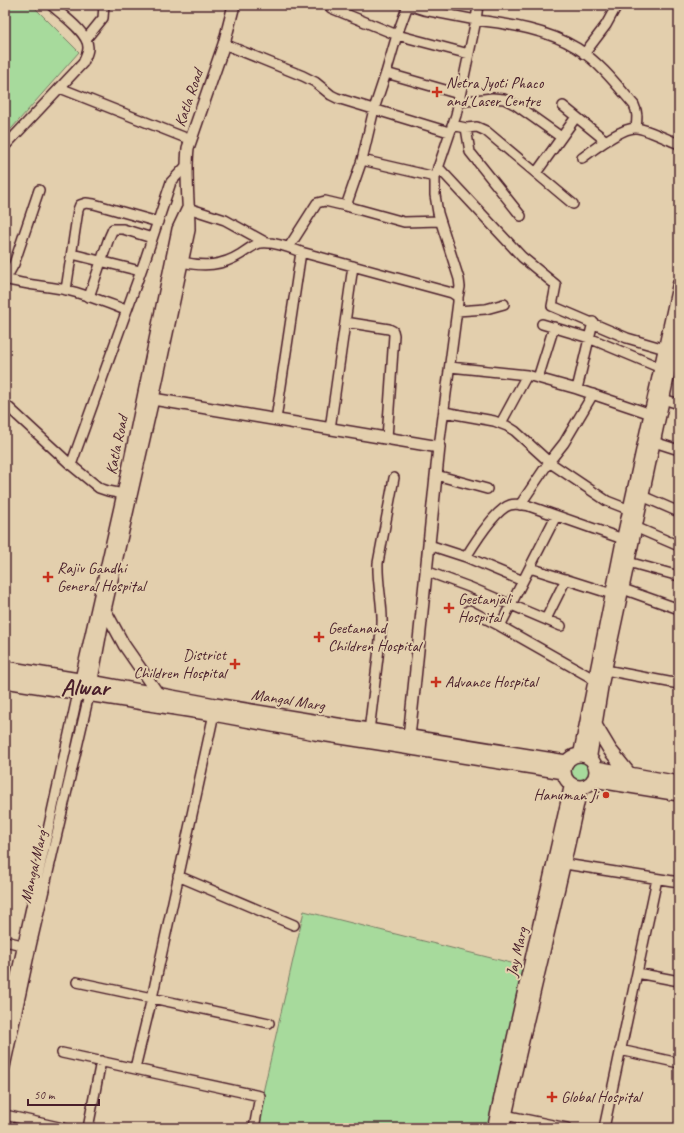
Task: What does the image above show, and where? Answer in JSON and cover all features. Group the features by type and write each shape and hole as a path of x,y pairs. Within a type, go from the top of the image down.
{"main road":[{"path":"585,772 600,676 617,591 623,539 679,284"},
{"path":"617,591 628,562 679,324"},
{"name":"Mangal Marg","path":"5,668 158,694 214,710 337,736 565,767"},
{"path":"585,772 595,725 600,676"},
{"name":"Mangal Marg","path":"5,681 83,694 214,710 410,737 565,767"},
{"path":"595,725 610,750 630,775"},
{"path":"679,783 630,775 585,772 565,777 565,767 569,758 585,772 679,794"},
{"name":"Jay Marg","path":"494,1128 502,1115 520,1050 565,864 585,772"},
{"name":"Jay Marg","path":"503,1128 502,1115 522,997 550,882 585,772"}],"street":[{"path":"5,146 83,63 87,55 88,47 86,39 79,30 51,5"},
{"path":"86,39 103,18 104,5"},
{"name":"Katla Road","path":"174,277 182,262 189,230 186,165 188,148 224,44 234,5"},
{"path":"346,206 362,160 374,109 408,5 424,10 476,20 507,24 547,35 569,44 584,54 609,76 634,105 638,116 636,128"},
{"path":"410,737 439,447 460,287 456,267 440,221 435,195 435,177 459,98 478,5"},
{"path":"584,54 606,25 617,5"},
{"path":"331,8 397,35 469,54"},
{"path":"224,44 303,76 315,82 330,95 337,98 450,129 478,127 486,131 573,204"},
{"path":"386,73 459,98 504,99 516,105 561,137"},
{"path":"60,88 191,140"},
{"path":"563,106 606,141"},
{"path":"536,173 576,117"},
{"path":"466,128 470,152 521,216"},
{"path":"582,158 606,141 624,131 636,128 679,144"},
{"path":"362,160 435,177"},
{"path":"71,464 171,182 186,165"},
{"path":"438,167 522,257 556,285 552,306 593,322 627,338 665,349"},
{"path":"39,190 14,264 5,279 18,283 66,290 126,310"},
{"path":"288,247 317,203 324,201 404,222 440,221"},
{"path":"66,290 80,205 86,203 94,204 158,222"},
{"path":"189,207 226,220 265,242 288,247 452,293 458,297"},
{"name":"Katla Road","path":"83,694 127,494 149,404 174,277 178,229 189,207"},
{"path":"89,297 111,232 114,229 123,229 152,238"},
{"path":"182,262 203,265 221,264 231,260 257,244 265,242"},
{"path":"276,419 302,252"},
{"path":"72,254 140,271"},
{"path":"330,429 353,266"},
{"path":"457,311 486,309 504,304"},
{"path":"345,322 389,329 393,331 394,335 387,438"},
{"path":"577,389 593,322"},
{"path":"542,324 589,338 661,368"},
{"path":"538,378 554,327"},
{"path":"450,367 527,375 593,394 651,414"},
{"path":"501,424 527,375"},
{"path":"520,505 571,431 593,394"},
{"path":"663,399 679,404"},
{"path":"5,404 99,488 127,494"},
{"path":"149,404 276,419 439,447"},
{"path":"444,412 501,424 514,431 549,462 602,498 630,510"},
{"path":"654,442 679,450"},
{"path":"436,475 487,488"},
{"path":"369,731 382,620 378,563 394,478"},
{"name":"Katla Road","path":"86,681 105,610 127,494"},
{"path":"642,496 679,512"},
{"path":"466,556 500,512 509,505 529,506 623,539"},
{"path":"500,626 556,516"},
{"path":"635,527 679,546"},
{"path":"429,545 466,556 523,581"},
{"path":"628,562 679,576"},
{"path":"530,568 679,609"},
{"path":"426,571 469,587 561,626"},
{"path":"546,619 566,579"},
{"path":"105,610 124,645 158,694"},
{"path":"469,610 600,676 679,684"},
{"path":"5,1026 59,781 83,694"},
{"name":"Mangal Marg'","path":"5,1067 30,946 68,783 83,694"},
{"path":"135,1068 152,998 214,710"},
{"path":"59,781 68,783"},
{"path":"565,864 679,882"},
{"path":"178,876 294,925"},
{"path":"604,1128 657,879"},
{"path":"5,941 22,945"},
{"path":"637,973 679,981"},
{"path":"78,982 269,1023"},
{"path":"620,1050 679,1063"},
{"path":"62,1054 135,1068 260,1096 254,1128"},
{"path":"88,1128 101,1061"},
{"path":"5,1115 63,1128"},
{"path":"502,1115 567,1128"}],"green space":[{"path":"5,5 32,5 79,52 5,136"},
{"path":"579,754 588,758 592,767 588,776 579,780 570,776 566,767 570,758"},
{"path":"304,911 523,966 488,1128 255,1128"}],"place":[{"name":"Netra Jyoti Phaco and Laser Centre","path":"437,92"},
{"name":"Rajiv Gandhi General Hospital","path":"48,577"},
{"name":"Geetanjali Hospital","path":"449,608"},
{"name":"Geetanand Children Hospital","path":"319,637"},
{"name":"District Children Hospital","path":"235,664"},
{"name":"Advance Hospital","path":"436,682"},
{"name":"Hanuman Ji","path":"606,795"},
{"name":"Global Hospital","path":"552,1097"}],"district":[{"name":"Alwar","path":"85,687"}]}
